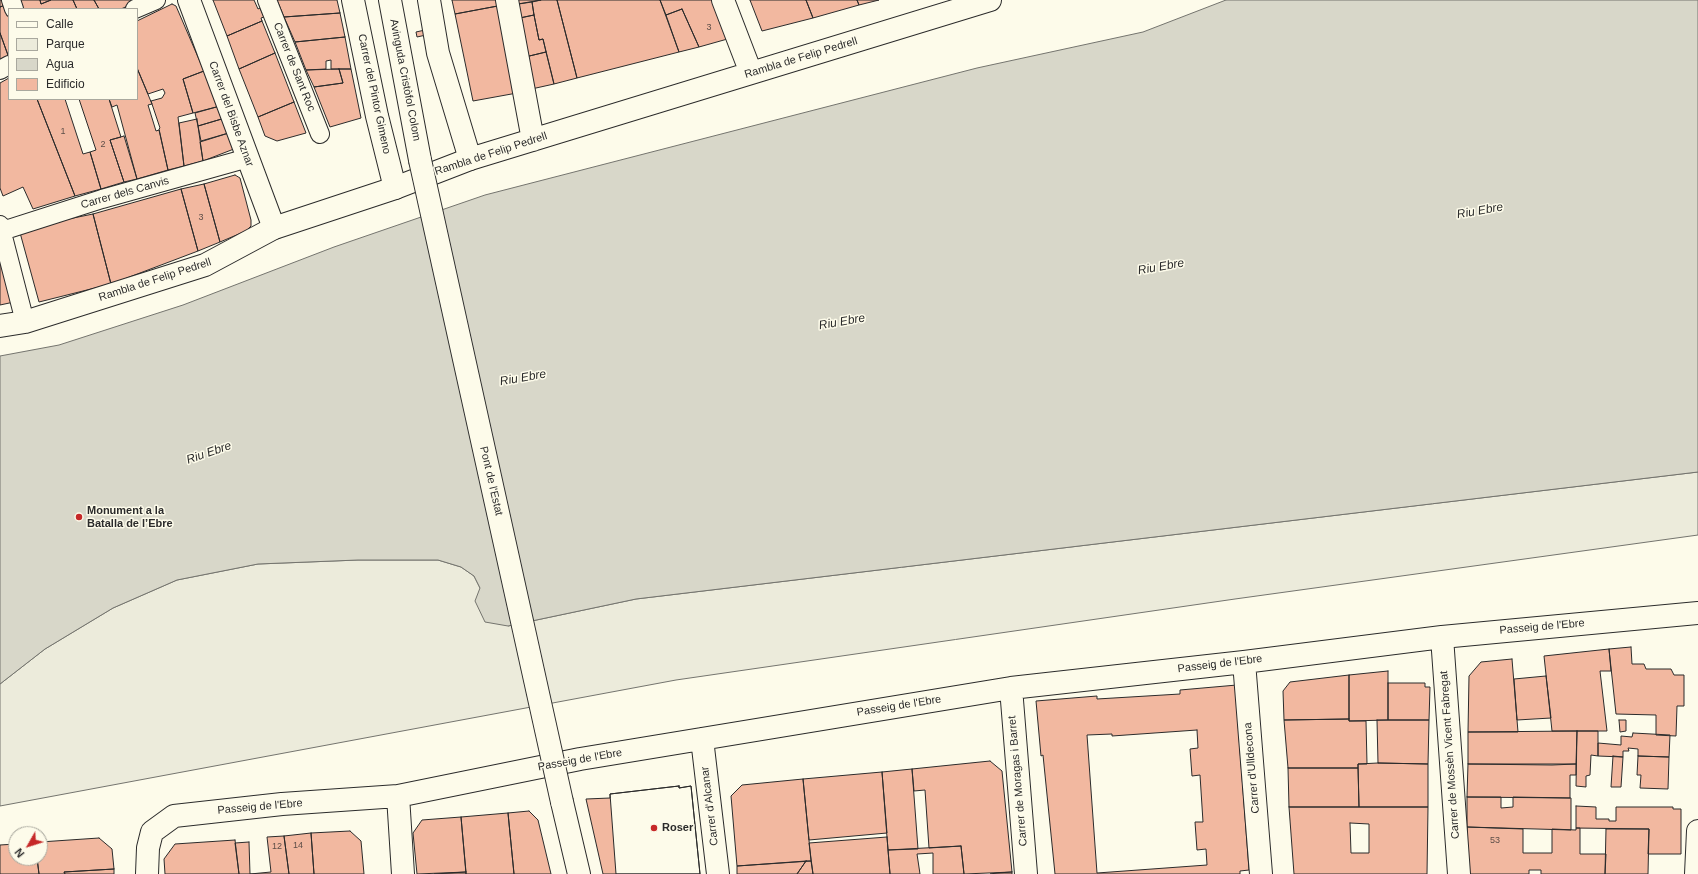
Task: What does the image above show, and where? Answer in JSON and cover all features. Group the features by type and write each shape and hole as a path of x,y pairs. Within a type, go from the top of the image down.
{"street":[{"path":"137,8 156,0"},
{"name":"Carrer del Bisbe Aznar","path":"189,0 274,228"},
{"name":"Carrer de Sant Roc","path":"267,0 320,134"},
{"name":"Carrer del Pintor Gimeno","path":"353,0 395,188"},
{"name":"Avinguda Cristòfol Colom","path":"390,0 420,160"},
{"path":"429,0 438,53 470,159"},
{"path":"507,0 533,140"},
{"path":"723,0 751,73"},
{"name":"Rambla de Felip Pedrell","path":"0,326 25,322 205,265 274,228 395,188 470,159 990,0"},
{"name":"Carrer dels Canvis","path":"1,228 248,158"},
{"name":"Pont de l'Estat","path":"420,160 579,874"},
{"path":"1,228 25,322"},
{"name":"Passeig de l'Ebre","path":"147,874 148,848 152,832 174,816 282,804 398,796 580,759 1011,688 1244,662 1442,637 1698,613"},
{"name":"Carrer de Mossèn Vicent Fabregat","path":"1442,637 1459,874"},
{"name":"Carrer d'Ulldecona","path":"1244,662 1261,874"},
{"name":"Carrer de Moragas i Barret","path":"1011,688 1026,874"},
{"name":"Carrer d'Alcanar","path":"702,739 718,874"},
{"path":"398,796 404,874"},
{"path":"1696,874 1698,831"}],"green space":[{"path":"1698,472 1698,535 1235,599 676,680 0,806 0,684 45,649 113,608 177,580 258,564 358,560 438,560 461,567 474,576 480,588 508,626 636,599"}],"water":[{"name":"Riu Ebre","path":"1226,0 1698,0 1698,472 636,599 508,626 485,622 475,601 480,588 474,576 461,567 438,560 358,560 258,564 177,580 113,608 45,649 0,684 0,356 59,345 183,305 334,247 485,195 977,68 1143,32"}],"building":[{"path":"0,0 9,0 10,3 0,7"},
{"path":"20,0 40,0 41,4 51,0 73,0 77,8 23,8"},
{"path":"40,0 51,0 41,4"},
{"path":"73,0 94,0 98,8 77,8"},
{"path":"94,0 141,0 123,8 98,8"},
{"path":"213,0 254,0 264,17 261,18 262,21 227,36"},
{"path":"277,0 337,0 340,13 284,17"},
{"path":"452,0 502,0 503,5 455,14"},
{"path":"511,0 541,0 512,5"},
{"path":"541,0 557,0 577,78 554,84 543,39 539,40 534,15 532,2"},
{"path":"557,0 660,0 679,52 577,78"},
{"path":"660,0 718,0 731,38 699,47 682,9 666,15"},
{"path":"750,0 806,0 813,18 762,31"},
{"path":"806,0 857,0 859,5 813,18"},
{"path":"857,0 879,0 859,5"},
{"path":"532,2 534,15 515,19 512,5"},
{"path":"10,3 8,8 8,55 0,33 0,7"},
{"path":"172,4 176,6 204,71 183,79 193,113 178,117 184,166 168,170 160,128 151,101 162,98 165,93 163,89 148,94 138,70 138,21"},
{"path":"503,5 517,93 473,101 455,14"},
{"path":"682,9 699,47 679,52 666,15"},
{"path":"340,13 345,37 295,42 284,17"},
{"path":"534,15 539,40 543,39 546,52 521,58 515,19"},
{"path":"262,21 275,53 239,69 227,36"},
{"path":"425,30 426,35 417,37 416,32"},
{"path":"0,33 8,59 0,64"},
{"path":"345,37 351,69 331,69 331,60 326,61 326,69 306,70 295,42"},
{"path":"546,52 554,84 527,90 521,58"},
{"path":"275,53 294,102 258,117 239,69"},
{"path":"339,69 351,69 361,118 330,127 314,87 343,83"},
{"path":"339,69 343,83 314,87 306,70"},
{"path":"138,70 152,104 148,105 156,131 159,130 168,170 137,179 117,105 112,107 109,100 138,100"},
{"path":"204,71 220,106 193,113 183,79"},
{"path":"8,79 8,100 37,100 75,196 33,209 23,187 3,196 0,188 0,83"},
{"path":"37,100 65,100 83,154 90,152 101,189 75,196"},
{"path":"79,100 109,100 121,137 110,140 124,182 101,189 90,152 96,150"},
{"path":"294,102 306,133 277,141 265,136 258,117"},
{"path":"220,106 225,118 198,126 195,113"},
{"path":"225,118 232,132 201,141 198,126"},
{"path":"197,119 203,161 184,166 179,123"},
{"path":"232,132 239,147 203,161 200,142"},
{"path":"124,136 137,179 124,182 110,140"},
{"path":"235,175 240,178 251,220 251,226 246,231 220,242 204,184"},
{"path":"204,184 220,242 198,251 181,189"},
{"path":"181,189 198,251 111,284 93,214"},
{"path":"93,214 111,284 39,302 19,229"},
{"path":"0,253 14,302 0,305"},
{"path":"1631,647 1632,664 1644,664 1646,669 1671,669 1674,675 1684,675 1684,706 1677,706 1676,736 1656,735 1656,715 1616,714 1609,649"},
{"path":"1609,649 1611,671 1600,671 1607,731 1552,731 1544,656"},
{"path":"1512,659 1518,732 1468,732 1469,676 1481,662"},
{"path":"1388,671 1388,720 1349,721 1349,675"},
{"path":"1349,675 1349,719 1284,720 1283,691 1290,682"},
{"path":"1546,676 1551,718 1517,720 1514,679"},
{"path":"1388,683 1425,683 1425,687 1430,687 1429,720 1388,720"},
{"path":"1237,685 1238,723 1249,870 1240,871 1240,874 1055,874 1036,701 1097,696 1097,699 1180,694 1180,690","holes":["1197,730 1198,748 1190,749 1192,776 1200,775 1203,822 1195,822 1197,850 1206,849 1207,865 1097,873 1087,735 1112,734 1112,736"]},
{"path":"1349,719 1349,721 1366,721 1367,764 1358,764 1358,768 1288,768 1284,720"},
{"path":"1377,720 1429,720 1428,764 1378,763"},
{"path":"1619,720 1626,720 1626,731 1620,732"},
{"path":"1577,731 1576,764 1468,764 1468,732"},
{"path":"1577,731 1598,731 1598,756 1591,755 1590,775 1586,776 1586,787 1576,786"},
{"path":"1633,733 1670,735 1669,757 1638,756 1638,749 1628,748 1629,751 1623,751 1623,757 1598,756 1598,743 1621,745 1621,736 1632,737"},
{"path":"1613,756 1623,757 1621,787 1611,787"},
{"path":"1638,756 1669,757 1668,789 1640,788 1641,775 1637,775"},
{"path":"990,761 1002,771 1012,872 964,874 961,846 929,848 925,790 914,791 912,769"},
{"path":"1358,764 1428,764 1428,807 1359,807"},
{"path":"1468,764 1576,764 1576,775 1570,775 1570,798 1467,797"},
{"path":"1288,768 1358,768 1359,807 1289,807"},
{"path":"912,769 918,849 888,850 882,772"},
{"path":"882,772 887,833 809,840 803,779"},
{"path":"803,779 811,861 737,866 731,796 742,785"},
{"name":"Roser","path":"679,786 679,788 691,786 700,874 603,874 586,799 610,798 610,794"},
{"name":"Roser","path":"679,786 679,788 691,786 700,874 616,874 610,794"},
{"path":"1467,797 1501,797 1501,808 1513,807 1513,797 1571,798 1571,830 1467,827"},
{"path":"1576,806 1596,807 1596,819 1609,819 1609,821 1616,821 1616,807 1673,807 1673,809 1681,809 1681,854 1648,854 1649,829 1576,828"},
{"path":"1289,807 1428,807 1427,874 1294,874","holes":["1350,823 1369,824 1369,853 1351,853"]},
{"path":"529,811 538,820 551,874 514,874 508,813"},
{"path":"508,813 514,874 466,874 461,817"},
{"path":"461,817 466,872 417,874 413,833 422,820"},
{"path":"1467,827 1523,829 1523,853 1552,853 1552,829 1576,830 1576,828 1580,828 1580,854 1606,854 1605,874 1541,874 1541,870 1529,870 1529,874 1466,874"},
{"path":"1606,829 1649,829 1648,874 1605,874"},
{"path":"350,831 361,841 364,874 314,874 311,833"},
{"path":"311,833 314,874 289,874 284,836"},
{"path":"284,836 289,874 250,874 271,872 267,837"},
{"path":"887,837 890,874 813,874 809,843"},
{"path":"99,838 112,849 114,869 64,872 65,874 39,874 38,866 48,866 48,841"},
{"path":"235,840 239,874 165,874 164,859 175,844"},
{"path":"249,842 250,874 239,874 235,843"},
{"path":"8,844 8,866 38,866 39,874 0,874 0,845"},
{"path":"961,846 964,874 933,874 933,853 917,854 920,874 890,874 888,850"},
{"path":"806,861 811,861 813,874 797,874"},
{"path":"806,861 797,874 737,874 737,866"},
{"path":"114,869 114,874 65,874 64,872"},
{"path":"466,872 466,874 434,874"},
{"path":"1012,872 1012,874 990,874 997,873"}],"place":[{"name":"Monument a la Batalla de l’Ebre","path":"79,517"},
{"name":"Roser","path":"654,828"}]}
